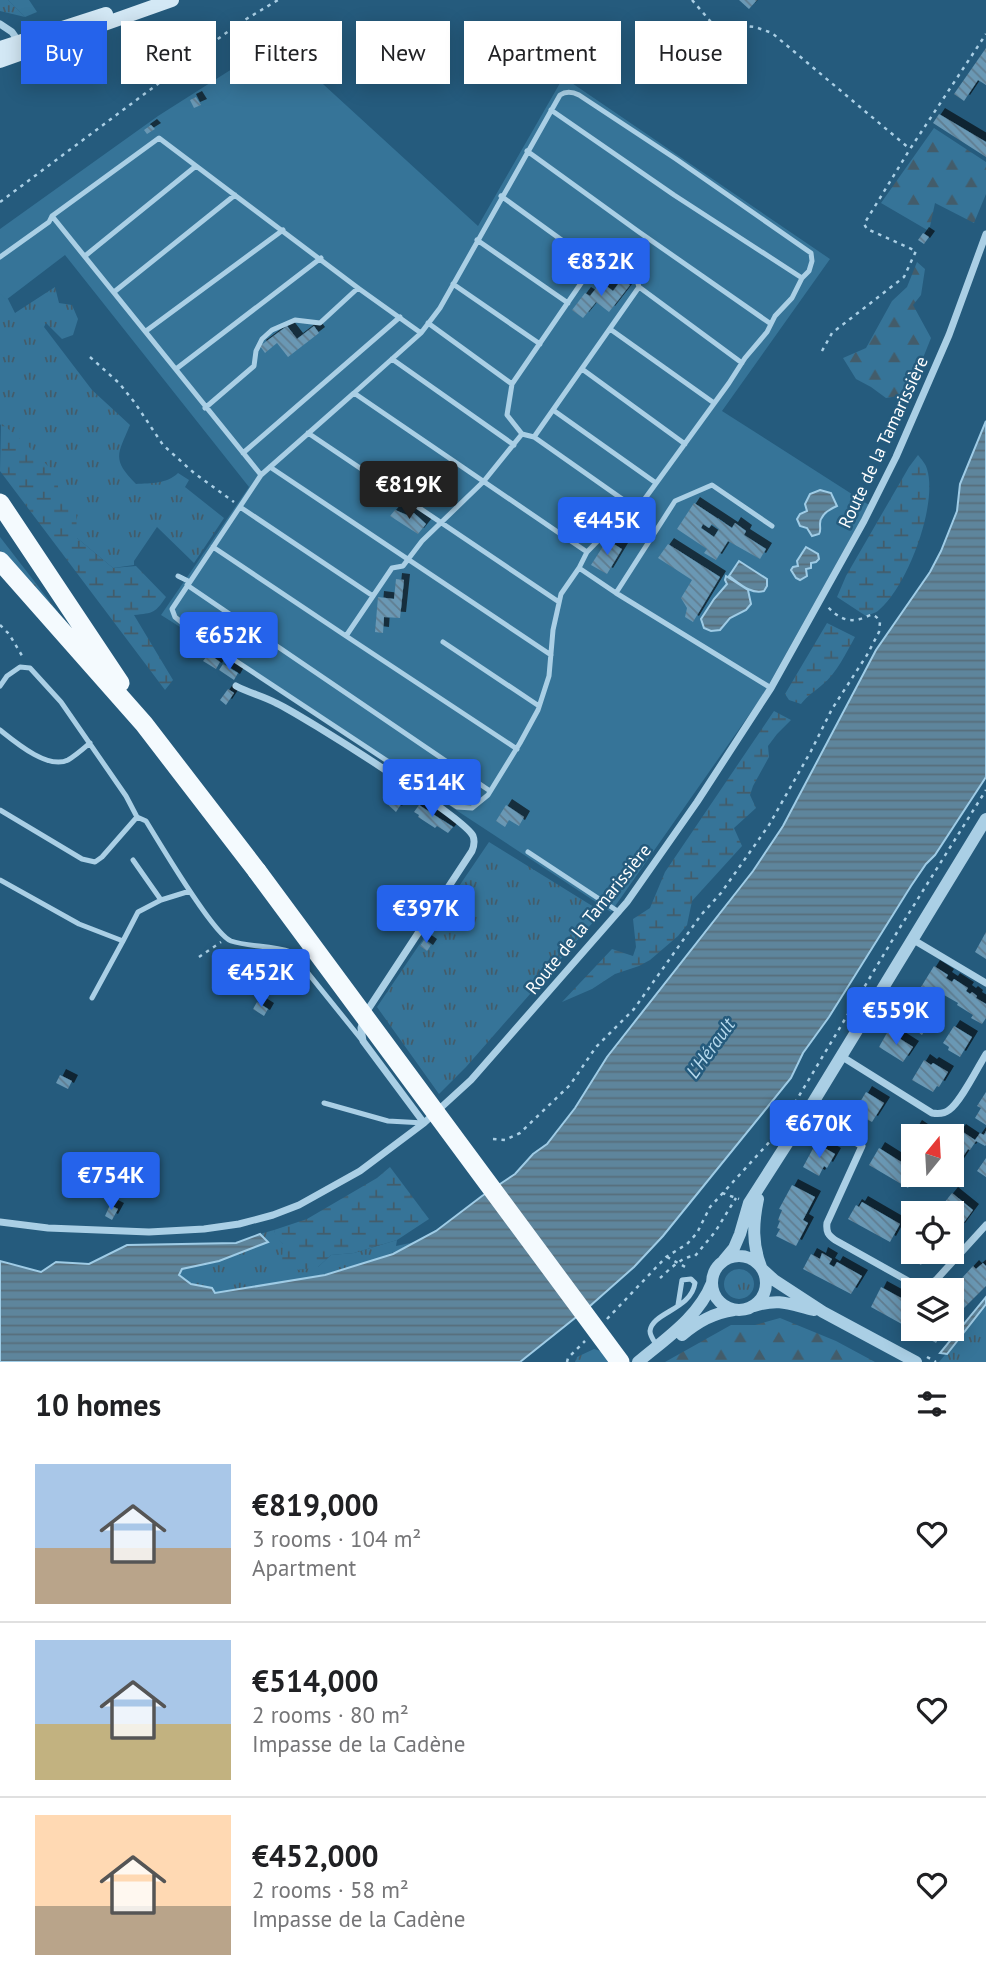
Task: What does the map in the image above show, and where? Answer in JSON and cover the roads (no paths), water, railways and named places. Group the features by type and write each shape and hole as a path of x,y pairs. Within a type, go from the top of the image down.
{"highway":[{"path":"0,503 87,631 144,724"},
{"path":"0,519 87,631"},
{"path":"0,561 144,724 257,871 620,1362"}],"main road":[{"path":"93,21 151,0"},
{"path":"105,21 172,0"},
{"path":"0,48 21,47"},
{"path":"0,61 21,47"}],"street":[{"path":"0,24 12,32 21,47"},
{"name":"Route de la Tamarissière","path":"0,1222 74,1230 149,1232 239,1224 290,1208 360,1171 424,1123 471,1080 619,912 666,848 771,688 864,521 896,457 949,335 986,234"},
{"path":"236,686 276,703 334,737 441,808 474,837 472,851 365,1014 361,1028 363,1041 424,1123"},
{"path":"734,1310 725,1307 713,1292 713,1274 734,1248 749,1203 985,824"},
{"path":"912,939 986,983"},
{"path":"841,1056 932,1113 939,1114 955,1104 986,1054"},
{"path":"806,1114 862,1146 827,1223 826,1230 835,1240 910,1282 927,1285 936,1280 986,1225"},
{"path":"753,1306 764,1294 766,1286 754,1238 761,1184"},
{"path":"724,1260 740,1256 755,1262 774,1280 822,1312 921,1359"},
{"path":"638,1362 698,1309 712,1283"},
{"path":"649,1362 688,1329 718,1312 744,1310 782,1301 822,1312"}],"lane":[{"path":"574,92 811,253 812,261 809,271 802,278 792,298 775,316 767,332 641,504 620,519 587,552 561,594 553,630 549,676 539,706 517,749 490,790 472,808 457,807 198,636 175,617 172,609 261,475 421,333 440,308 527,151 560,95 574,92"},
{"path":"551,110 674,195 802,278"},
{"path":"0,257 159,138 421,333"},
{"path":"527,151 771,324"},
{"path":"85,256 196,166"},
{"path":"114,292 235,195"},
{"path":"501,196 603,270 636,277 639,287 742,363"},
{"path":"52,216 261,475"},
{"path":"146,331 283,230"},
{"path":"477,240 568,303"},
{"path":"176,369 321,258"},
{"path":"603,270 586,276 513,384 507,415 522,434 534,437 635,508"},
{"path":"453,284 540,344"},
{"path":"534,437 639,287"},
{"path":"205,408 254,366 261,340 272,330 295,320 320,323 358,288"},
{"path":"243,453 400,317"},
{"path":"428,323 513,384"},
{"path":"610,329 714,403"},
{"path":"392,359 513,445"},
{"path":"582,369 685,444"},
{"path":"354,393 587,552"},
{"path":"552,410 656,483"},
{"path":"308,433 559,602"},
{"path":"346,636 392,568 403,566 422,541 484,481 522,434"},
{"path":"270,467 551,654"},
{"path":"617,593 675,501 712,485 772,526"},
{"path":"240,507 373,596"},
{"path":"213,547 517,749"},
{"path":"579,568 771,688"},
{"path":"178,576 490,790"},
{"path":"443,642 539,706"},
{"path":"0,686 20,667 30,668 61,702 127,796 137,817 146,821 220,934 230,940 278,947 290,952 363,1041"},
{"path":"0,730 18,745 48,762 66,762 90,743"},
{"path":"0,810 82,859 95,862 137,817"},
{"path":"528,852 619,912"},
{"path":"133,860 161,900"},
{"path":"0,880 79,924 123,941"},
{"path":"92,998 138,912 161,900 190,891"},
{"path":"324,1103 388,1121 424,1123"},
{"path":"657,1346 650,1335 654,1322 687,1300 695,1283 691,1279 682,1280 678,1305"}],"water":[{"name":"L'Hérault","path":"986,421 986,777 935,855 911,886 829,1017 803,1053 791,1078 663,1236 634,1267 520,1362 0,1362 0,1261 41,1272 56,1262 89,1264 127,1245 236,1243 260,1234 268,1242 219,1261 182,1269 179,1275 191,1284 212,1288 215,1293 325,1275 393,1254 436,1231 515,1174 533,1154 547,1144 575,1108 607,1057 753,871 783,826 876,650 930,572 941,551 957,511 960,484"},
{"path":"820,490 831,493 837,506 824,515 820,521 819,534 812,536 807,528 800,526 797,519 807,511 805,504 810,494"},
{"path":"806,547 818,554 819,559 811,563 811,568 806,569 807,576 800,580 791,570 798,566 797,561"},
{"path":"739,561 767,579 764,591 750,590 729,576"},
{"path":"726,576 748,590 751,604 746,610 730,618 720,630 711,631 704,628 701,619 727,584"},
{"path":"986,1297 986,1304 964,1332 964,1324"},
{"path":"950,1341 957,1341 947,1354 940,1353"}]}
